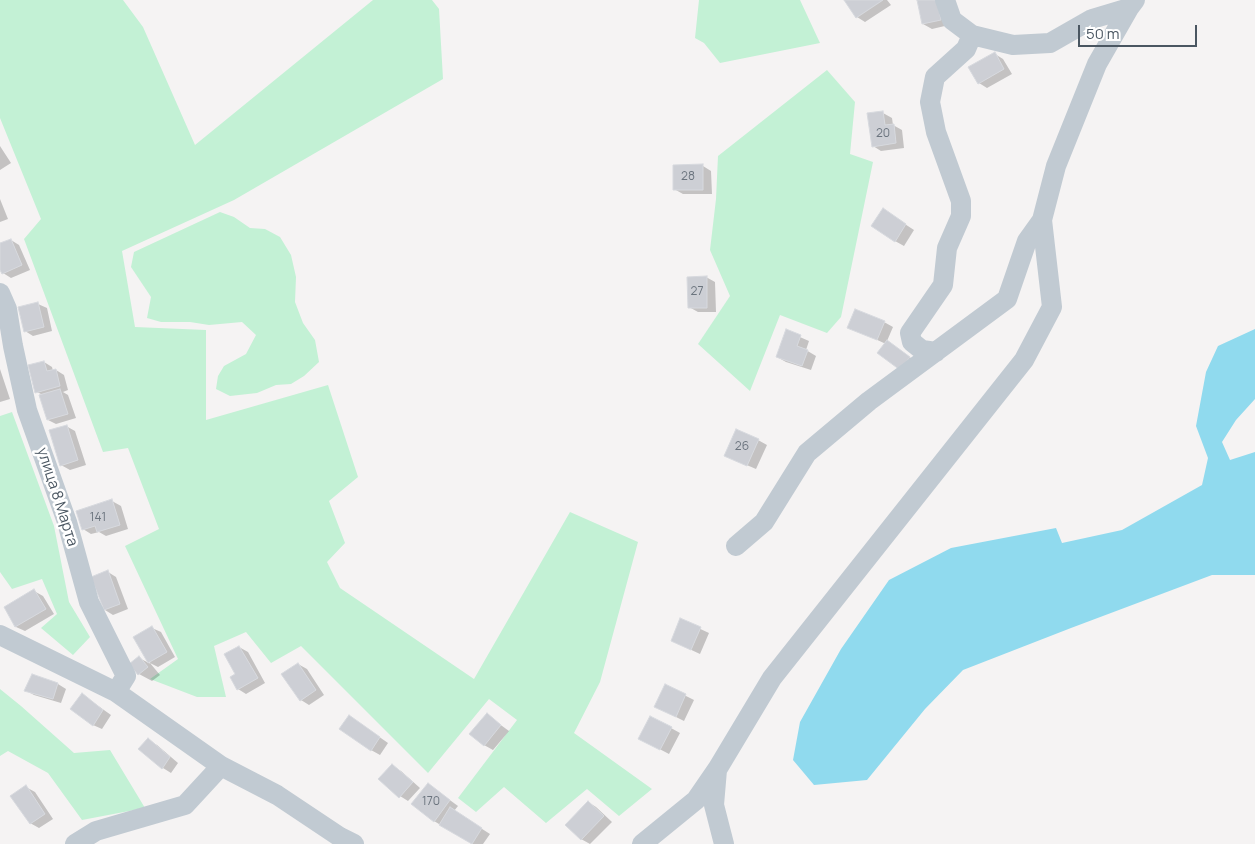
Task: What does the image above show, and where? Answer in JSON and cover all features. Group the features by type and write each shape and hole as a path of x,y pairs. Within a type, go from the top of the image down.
{"street":[{"path":"945,0 952,20 972,35 1013,45 1050,43 1092,19 1132,4"},
{"path":"736,546 764,522 807,453 869,401 1007,299 1027,241 1042,220 1056,166 1097,64 1132,4"},
{"path":"936,352 922,350 912,342 910,332 943,285 947,248 961,216 961,201 936,132 930,102 935,77 966,49 972,35"},
{"path":"642,844 696,800 718,768 772,678 1024,360 1052,307 1042,220"},
{"name":"улица 8 Марта","path":"0,293 7,309 12,346 27,410 67,522 89,602 126,676 116,692"},
{"path":"0,635 116,692 221,766 277,795 340,837 354,844"},
{"path":"75,844 96,831 184,805 221,766"},
{"path":"718,768 714,805 724,844"}],"green space":[{"path":"0,0 123,0 143,27 195,145 373,0 432,0 439,9 443,79 234,200 122,251 135,327 206,330 206,420 328,385 358,477 329,501 345,543 327,562 340,588 474,679 570,512 638,542 600,682 574,733 652,789 619,816 587,789 546,823 504,787 476,812 458,798 517,720 489,699 428,773 301,646 271,663 246,632 214,646 226,697 197,697 150,679 178,659 125,546 159,529 128,448 103,452 24,239 41,219 0,118"},
{"path":"699,0 800,0 820,43 720,63 704,43 695,38"},
{"path":"827,70 855,102 850,154 873,162 841,317 827,333 780,315 750,391 698,344 730,296 710,250 716,199 718,156"},
{"path":"220,212 234,217 250,228 265,229 280,237 291,255 296,277 295,302 303,323 315,340 319,362 304,376 291,384 276,385 257,393 230,396 216,389 218,376 224,366 246,354 256,335 242,322 209,325 190,322 161,322 147,318 151,297 131,267 134,252"},
{"path":"12,412 54,526 69,602 90,637 73,655 41,628 57,614 42,579 12,589 0,572 0,416"},
{"path":"0,689 74,753 110,750 145,808 82,820 48,773 8,751 0,756"}],"water":[{"path":"1255,329 1255,399 1236,420 1222,442 1230,460 1255,452 1255,575 1212,575 963,670 925,709 867,780 814,785 793,760 800,722 841,649 889,580 951,548 1056,528 1062,543 1122,530 1202,485 1208,458 1196,426 1206,372 1218,346"}],"building":[{"path":"844,0 883,0 856,18"},
{"path":"917,0 937,0 941,20 922,24"},
{"path":"995,52 1004,69 978,84 968,67"},
{"path":"883,111 885,125 894,124 896,143 872,147 867,113"},
{"path":"703,164 703,190 673,190 673,165"},
{"path":"883,208 906,224 895,242 871,226"},
{"path":"11,239 22,265 2,274 0,270 0,243"},
{"path":"707,276 707,308 688,308 687,277"},
{"path":"38,302 44,327 24,332 18,307"},
{"path":"855,309 885,321 877,340 847,328"},
{"path":"786,329 801,335 797,346 808,350 802,366 776,357"},
{"path":"887,340 910,357 900,370 877,353"},
{"path":"44,361 47,371 56,369 60,386 35,393 28,365"},
{"path":"60,389 68,414 47,420 39,395"},
{"path":"67,425 78,460 60,466 49,430"},
{"path":"736,429 759,439 747,466 724,456"},
{"path":"112,499 120,525 97,532 95,526 82,530 76,511"},
{"path":"108,570 120,604 104,610 91,577"},
{"path":"34,589 46,609 15,627 4,607"},
{"path":"680,618 701,627 691,650 671,641"},
{"path":"152,626 167,652 148,663 133,637"},
{"path":"239,646 258,678 237,690 230,677 235,674 224,654"},
{"path":"139,656 148,667 138,675 129,664"},
{"path":"298,663 316,690 300,701 281,674"},
{"path":"32,674 58,683 53,699 24,691"},
{"path":"665,684 686,694 676,717 654,707"},
{"path":"82,693 103,710 93,726 70,709"},
{"path":"487,713 501,725 484,746 469,734"},
{"path":"349,715 380,737 371,751 339,729"},
{"path":"650,716 672,727 660,750 638,739"},
{"path":"148,738 170,757 162,769 138,749"},
{"path":"392,764 413,782 399,798 378,779"},
{"path":"428,783 450,800 434,822 411,804"},
{"path":"26,785 45,814 30,824 10,796"},
{"path":"588,801 604,816 581,840 565,825"},
{"path":"450,807 482,828 472,844 439,825"}]}
